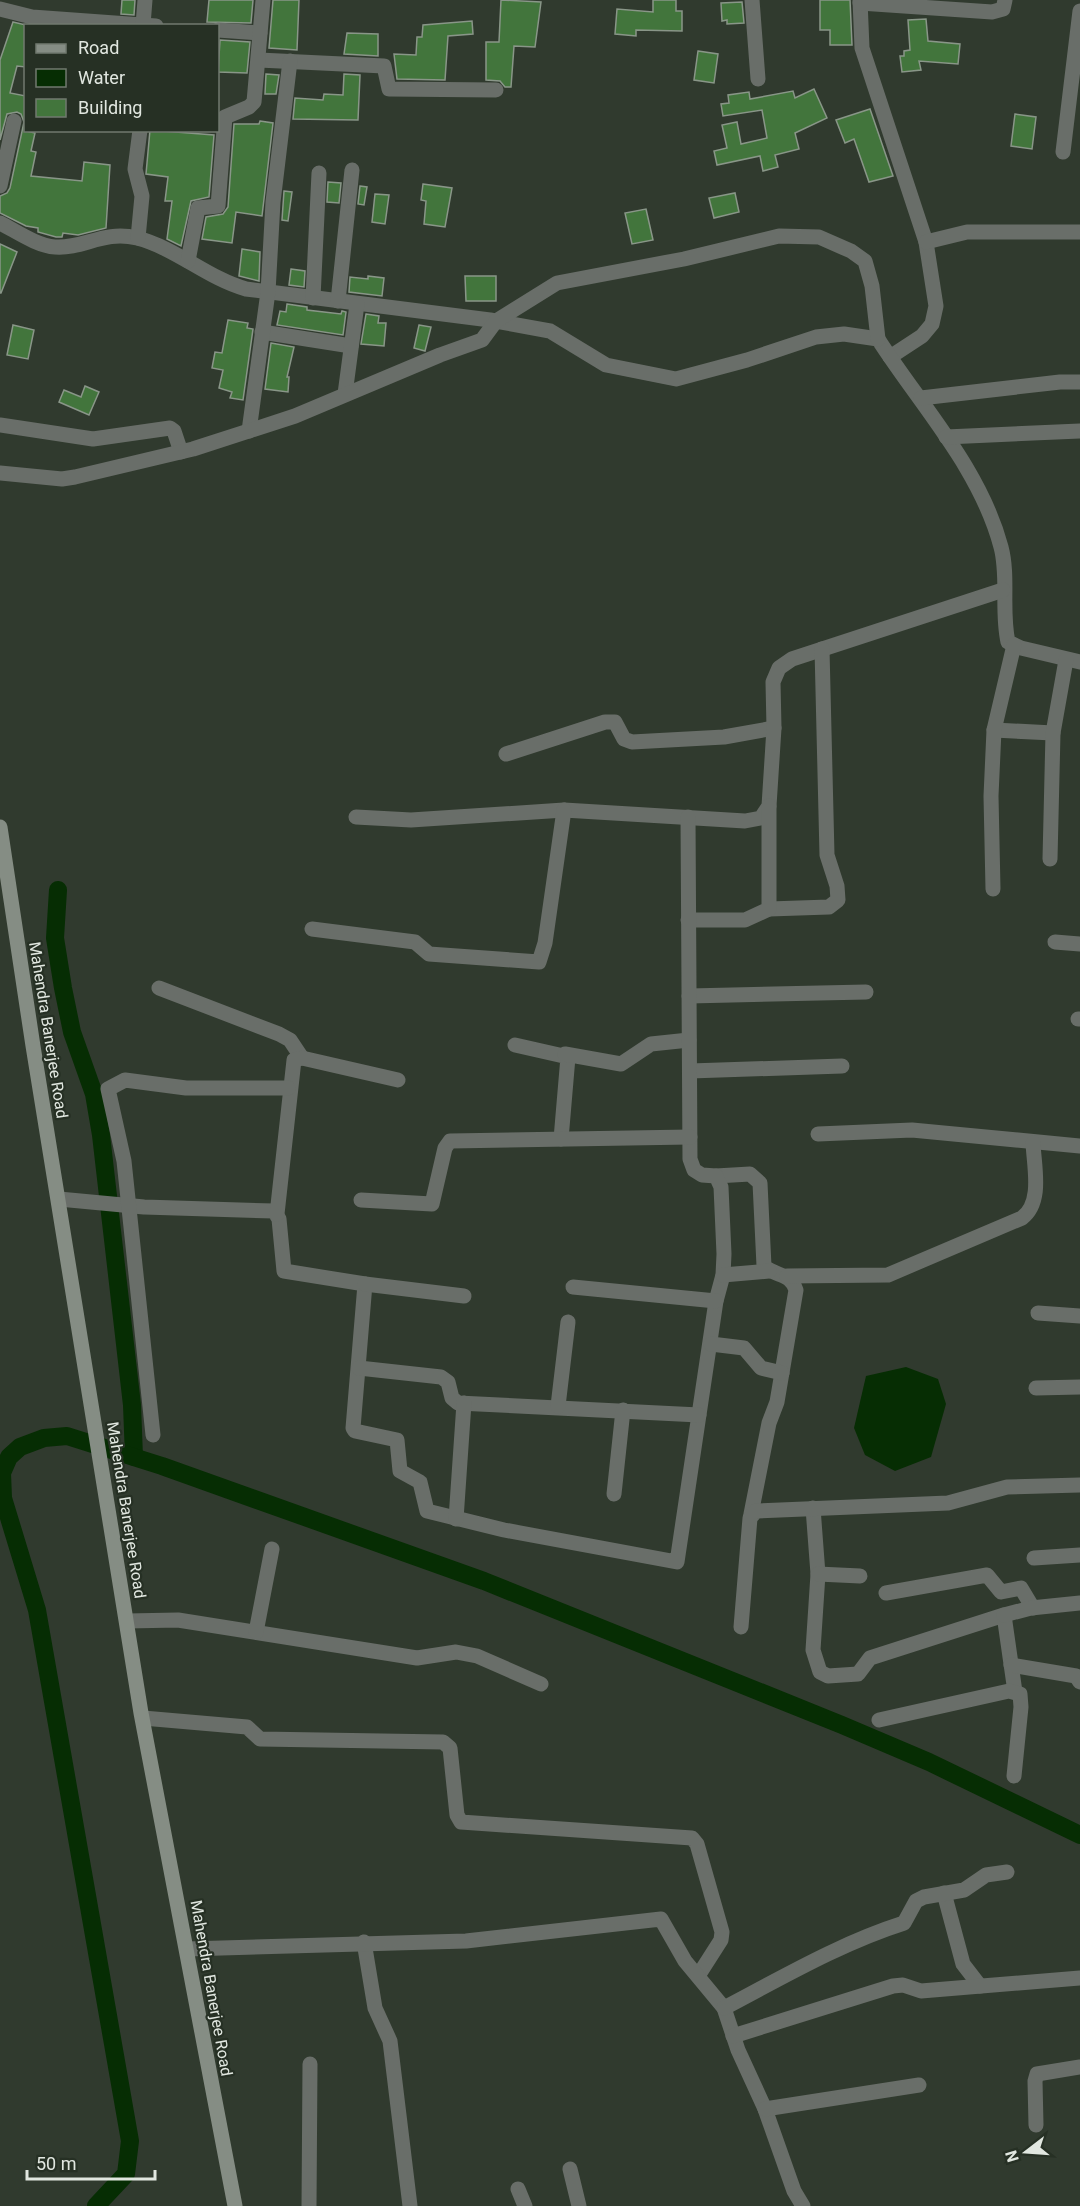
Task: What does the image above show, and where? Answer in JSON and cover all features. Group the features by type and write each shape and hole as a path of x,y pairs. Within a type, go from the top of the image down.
{"street":[{"path":"143,24 145,0"},
{"path":"188,261 198,207 218,206 225,117 249,107 254,102 263,0"},
{"path":"752,0 758,79"},
{"path":"890,357 922,336 933,324 936,306 926,242 862,48 860,1 992,12 1003,9 1005,0"},
{"path":"0,9 32,17 129,24"},
{"path":"1063,152 1080,11"},
{"path":"219,30 260,33"},
{"path":"259,60 384,66 389,89 496,90"},
{"path":"249,431 268,292 273,202 290,61"},
{"path":"0,186 14,121"},
{"path":"138,238 142,196 135,169 140,132"},
{"path":"338,301 352,170"},
{"path":"312,298 319,173"},
{"path":"0,223 56,247 102,236 118,235 138,238 233,285 268,292 496,321 550,331 606,365 676,379 747,360 816,337 844,334 878,339"},
{"path":"926,242 967,232 1080,232"},
{"path":"0,472 62,479 181,452 249,431 482,340 496,321 558,283 684,259 779,237 819,237 851,251 865,261 872,286 878,339 921,398 966,468 992,519 1002,549 1005,627 1008,642 1073,661 1053,733 1050,859"},
{"path":"345,394 357,304"},
{"path":"262,332 351,346"},
{"path":"921,398 1060,382 1080,382"},
{"path":"0,425 93,438 171,428 181,452"},
{"path":"946,437 1080,431"},
{"path":"769,909 769,806 774,728 773,682 779,668 792,659 1003,590"},
{"path":"993,889 991,796 994,730 1014,645"},
{"path":"688,920 745,920 769,909 829,907 838,900 837,886 826,855 822,649"},
{"path":"506,754 605,722 615,722 624,739 632,742 724,737 774,728"},
{"path":"994,730 1053,733"},
{"path":"356,817 411,820 564,810 745,821 761,818 769,806"},
{"path":"312,929 415,942 429,954 539,962 544,950 564,810"},
{"path":"688,817 690,1159 694,1170 702,1175 750,1174 760,1183 762,1256 764,1266 769,1271"},
{"name":"Mahendra Banerjee Road","path":"0,827 143,1718 234,2201"},
{"path":"1055,942 1080,944"},
{"path":"159,988 279,1034 290,1040 302,1058"},
{"path":"689,996 866,992"},
{"path":"515,1045 621,1064 651,1044 689,1040"},
{"path":"561,1139 568,1060 565,1054"},
{"path":"398,1080 302,1058 294,1060 288,1088 277,1214 284,1271 464,1296"},
{"path":"690,1071 842,1066"},
{"path":"153,1435 125,1206 124,1161 108,1092 110,1086 126,1080 186,1088 288,1088"},
{"path":"818,1134 912,1130 1080,1146"},
{"path":"361,1200 432,1204 445,1148 450,1141 690,1137"},
{"path":"723,1275 769,1271 787,1276 888,1275 1022,1218 1030,1212 1035,1202 1033,1143"},
{"path":"365,1284 353,1428 355,1431 397,1440 400,1471 420,1482 427,1511 456,1519 676,1562 716,1301 723,1275 721,1187 716,1176"},
{"path":"59,1199 125,1206 268,1210 277,1214"},
{"path":"741,1627 751,1514 768,1423 777,1402 796,1290 794,1282 787,1276"},
{"path":"573,1287 716,1301"},
{"path":"1038,1313 1080,1316"},
{"path":"558,1406 568,1322"},
{"path":"711,1344 744,1348 761,1368 782,1373"},
{"path":"359,1368 441,1377 448,1382 454,1402 699,1415"},
{"path":"1036,1388 1080,1387"},
{"path":"456,1519 464,1403"},
{"path":"614,1494 623,1410"},
{"path":"751,1514 756,1511 948,1503 1007,1487 1080,1485"},
{"path":"813,1508 818,1574 813,1650 820,1672 828,1676 858,1674 870,1658 1004,1615 1033,1608 1080,1603"},
{"path":"256,1632 272,1549"},
{"path":"1034,1558 1080,1555"},
{"path":"818,1574 860,1576"},
{"path":"886,1593 987,1575 1001,1592 1021,1588 1033,1608"},
{"path":"1004,1615 1015,1692"},
{"path":"127,1621 178,1620 417,1658 456,1652 486,1659 541,1684"},
{"path":"1011,1665 1076,1676 1080,1682"},
{"path":"879,1720 1010,1691 1020,1694 1021,1707 1014,1776"},
{"path":"143,1718 248,1727 260,1739 443,1742 450,1748 457,1815 461,1821 692,1838 697,1844 722,1932 721,1940 698,1976"},
{"path":"724,2008 860,1938 904,1923 916,1901 964,1890 986,1875 1007,1872"},
{"path":"944,1893 963,1964 980,1986"},
{"path":"187,1949 364,1942 466,1941 656,1919 665,1923 685,1960 724,2008 733,2036 765,2109 794,2192 803,2206"},
{"path":"364,1942 375,2008 390,2041 410,2206"},
{"path":"733,2036 892,1986 903,1985 921,1991 1080,1978"},
{"path":"309,2206 310,2064"},
{"path":"1036,2125 1035,2081 1037,2073 1080,2067"},
{"path":"765,2109 919,2085"},
{"path":"570,2169 579,2206"},
{"path":"518,2189 525,2206"}],"water":[{"path":"906,1367 938,1379 946,1404 931,1457 895,1471 865,1455 854,1428 866,1376"}],"building":[{"path":"122,0 135,0 134,15 121,14"},
{"path":"209,0 253,0 251,23 207,22"},
{"path":"273,0 299,0 297,50 269,48"},
{"path":"501,0 541,2 535,47 514,46 511,87 505,87 500,81 486,80 486,42 499,42"},
{"path":"653,0 676,0 676,11 682,11 682,31 636,30 636,36 615,34 617,9 653,12"},
{"path":"820,0 850,0 852,45 830,45 830,30 820,30"},
{"path":"742,2 744,23 727,24 727,20 722,21 721,3"},
{"path":"926,19 928,41 960,44 958,64 919,61 921,70 902,72 900,56 904,56 904,51 910,50 908,20"},
{"path":"472,21 473,34 448,36 445,80 397,79 394,54 416,55 417,37 422,37 423,25"},
{"path":"13,22 24,25 24,67 17,66 10,93 24,96 24,122 21,114 17,112 7,114 0,140 0,60"},
{"path":"347,33 378,34 378,56 344,54"},
{"path":"220,40 250,42 247,73 219,72"},
{"path":"698,51 718,54 714,83 694,80"},
{"path":"266,74 279,75 276,94 265,94"},
{"path":"344,74 360,75 358,120 293,119 295,98 323,100 324,94 343,95"},
{"path":"814,89 827,118 795,133 799,149 775,155 778,167 763,171 760,156 717,165 714,151 727,148 722,125 737,122 741,144 767,138 762,110 723,116 721,104 729,103 728,95 749,92 750,99 793,91 795,98"},
{"path":"870,109 893,176 869,182 854,139 845,143 836,120"},
{"path":"1015,114 1036,117 1032,149 1011,146"},
{"path":"260,121 273,123 262,216 236,212 232,243 202,239 206,217 223,214 228,207 234,124 259,124"},
{"path":"24,122 24,132 35,133 31,151 36,152 31,176 82,181 84,162 110,165 106,228 78,235 63,233 62,237 38,232 38,228 26,226 0,213 0,196 7,193"},
{"path":"150,132 214,135 209,197 191,201 181,246 167,239 172,201 165,201 168,177 146,174"},
{"path":"328,182 341,183 339,203 327,202"},
{"path":"423,184 452,188 445,227 424,224 426,201 421,200"},
{"path":"360,186 367,187 364,205 358,204"},
{"path":"284,191 292,192 288,221 282,220"},
{"path":"735,193 739,212 714,218 709,198"},
{"path":"375,194 389,195 385,224 372,222"},
{"path":"646,209 653,240 632,244 625,213"},
{"path":"0,244 17,252 1,293 0,293"},
{"path":"242,249 260,252 259,281 239,276"},
{"path":"291,269 305,271 304,287 289,285"},
{"path":"368,276 384,278 382,296 349,292 350,277 368,279"},
{"path":"465,276 496,276 496,301 466,301"},
{"path":"287,304 307,307 307,310 341,314 342,311 346,312 343,335 277,325 280,311 286,312"},
{"path":"366,314 379,316 378,323 386,323 384,346 361,344"},
{"path":"228,320 248,323 247,328 253,329 243,400 230,398 232,392 219,388 223,370 212,368 215,352 222,353"},
{"path":"13,325 34,330 28,359 7,355"},
{"path":"419,325 431,327 425,351 414,348"},
{"path":"271,343 294,347 287,377 289,377 288,392 265,389"},
{"path":"85,386 99,392 89,415 59,402 64,390 81,397"}],"waterway":[{"path":"58,890 55,938 63,988 72,1032 94,1094 101,1135 132,1405 134,1457"},
{"path":"96,2206 126,2174 130,2141 37,1610 3,1498 2,1473 9,1457 20,1447 44,1438 67,1436 162,1466 484,1581 929,1762 1080,1835"}]}
